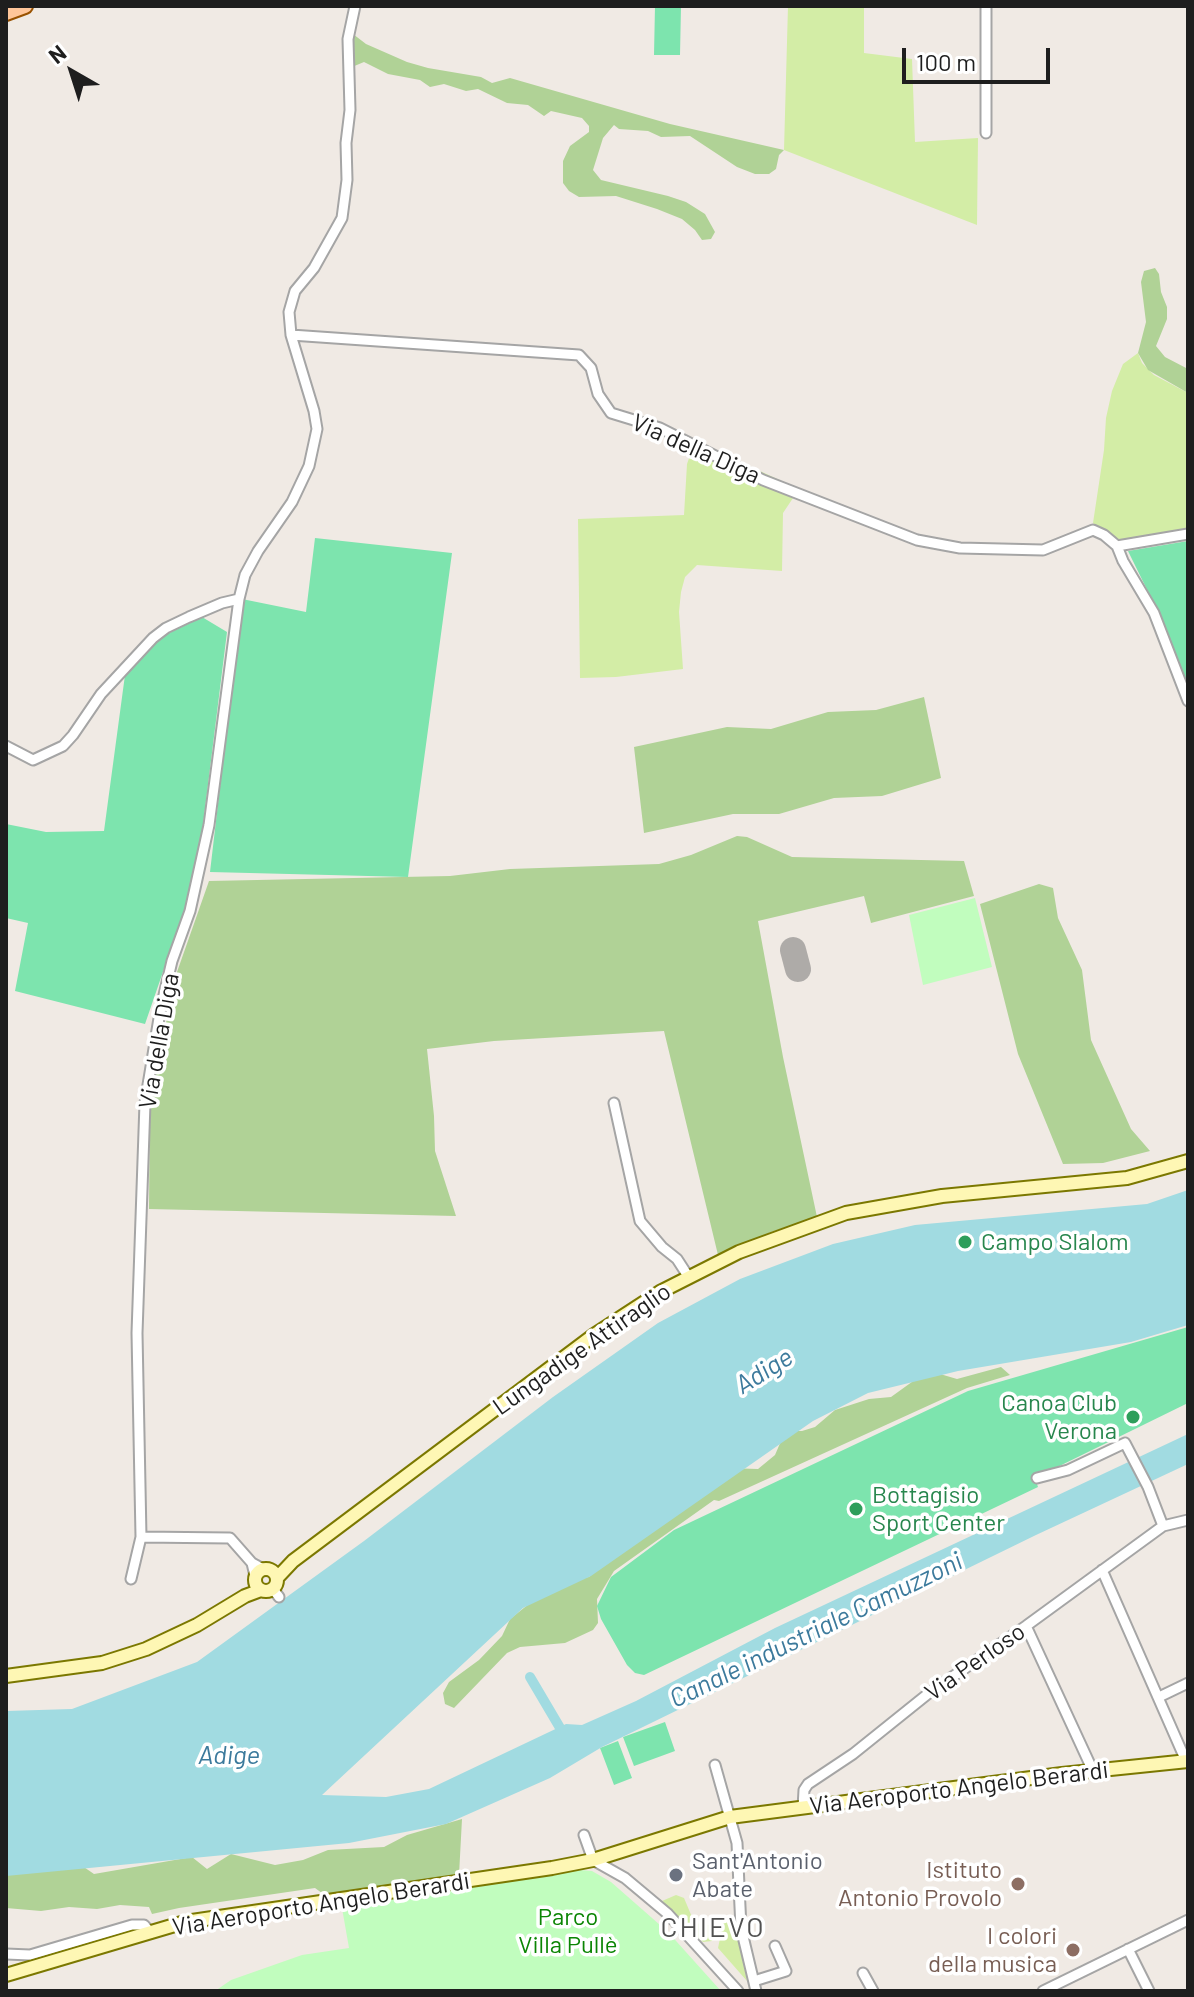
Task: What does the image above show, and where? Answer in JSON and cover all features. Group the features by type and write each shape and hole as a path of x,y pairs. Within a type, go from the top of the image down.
{"main road":[{"path":"6,13 25,6"}],"street":[{"name":"Via della Diga","path":"131,1579 141,1537 137,1333 145,1103 160,1012 172,961 190,911 209,825 239,599 245,575 292,502 309,466 317,429 291,335 289,312 295,291 314,268 342,218 350,110 348,39 355,6"},
{"path":"986,6 986,133"},
{"name":"Via della Diga","path":"291,335 579,355 591,368 598,394 611,413 660,428 763,480 917,540 960,548 1043,550 1093,530 1117,546 1188,534"},
{"path":"1117,546 1154,613 1188,701"},
{"path":"6,746 33,760 63,746 101,694 153,638 189,617 239,599"},
{"path":"614,1103 640,1221 677,1259 688,1276"},
{"name":"Lungadige Attiraglio","path":"6,1676 102,1663 146,1649 197,1625 245,1596 632,1309 688,1276 739,1252 846,1213 942,1196 1127,1178 1188,1161"},
{"path":"1037,1478 1068,1470 1128,1447 1163,1526"},
{"name":"Via Perloso","path":"803,1808 804,1790 808,1784 853,1754 929,1693 1163,1526 1188,1520"},
{"path":"141,1537 230,1538 265,1579"},
{"path":"1102,1570 1187,1761"},
{"path":"1026,1626 1093,1771"},
{"path":"1159,1697 1188,1683"},
{"name":"Via Aeroporto Angelo Berardi","path":"6,1975 185,1922 353,1899 593,1860 730,1817 1187,1761"},
{"path":"715,1765 737,1843 741,1928 755,1986 786,1971 775,1946"},
{"path":"584,1835 593,1860 625,1878 668,1914 738,1991"},
{"path":"1043,1991 1187,1923"},
{"path":"6,1954 30,1955 132,1925 144,1925 151,1933"},
{"path":"1128,1949 1149,1991"},
{"path":"863,1973 873,1991"}],"green space":[{"path":"655,6 681,6 680,55 654,55"},
{"path":"788,6 864,6 864,53 912,59 915,142 978,138 977,225 784,150"},
{"path":"353,34 366,44 428,68 481,77 492,83 510,78 670,124 784,150 779,155 776,169 769,174 755,174 737,167 690,136 661,137 648,131 619,129 614,125 603,138 593,170 601,180 668,196 686,202 705,214 715,232 711,239 702,240 682,219 657,209 616,196 579,197 569,191 563,183 563,161 570,146 589,132 589,126 582,118 551,111 544,116 528,105 507,103 478,89 466,91 444,84 430,87 420,80 388,74 364,62 352,67"},
{"path":"1155,268 1167,307 1167,319 1156,346 1165,357 1188,369 1188,393 1148,370 1138,353 1146,322 1141,282 1144,271"},
{"path":"1138,353 1142,363 1154,375 1188,393 1188,532 1116,543 1093,523 1112,391 1123,364"},
{"path":"695,441 799,489 783,513 782,571 697,565 685,577 681,592 679,612 683,669 580,678 578,519 684,515 687,464"},
{"path":"315,538 452,553 408,877 210,872 242,599 306,612"},
{"path":"1188,541 1188,690 1161,618 1128,551"},
{"path":"202,617 227,632 197,873 145,1024 15,991 28,923 6,918 6,824 46,832 104,831 125,675 155,640"},
{"path":"924,697 941,778 882,796 834,798 779,814 733,814 644,833 634,747 727,727 771,729 828,712 876,710"},
{"path":"737,836 747,837 792,857 964,861 974,896 871,923 864,896 758,921 817,1217 771,1232 718,1255 664,1031 494,1041 427,1049 435,1151 456,1216 149,1209 153,1083 177,972 209,881 450,876 510,869 659,864"},
{"path":"1039,884 1053,888 1058,918 1082,970 1091,1040 1131,1129 1150,1151 1103,1163 1063,1164 1018,1054 980,904"},
{"path":"975,898 992,967 923,985 909,915"},
{"name":"Bottagisio Sport Center","path":"1188,1327 1188,1403 1035,1478 1038,1487 644,1675 635,1673 627,1665 601,1619 597,1606 611,1577 674,1530 968,1391"},
{"path":"1001,1367 1010,1375 967,1388 719,1501 714,1500 614,1571 597,1599 598,1623 593,1630 565,1643 520,1647 507,1653 454,1708 445,1704 443,1693 449,1682 479,1660 502,1636 510,1619 549,1588 572,1579 589,1577 727,1468 758,1469 775,1455 781,1441 794,1431 815,1427 835,1410 869,1399 891,1397 916,1379 940,1374 957,1379"},
{"path":"665,1722 675,1751 634,1766 623,1737"},
{"path":"618,1741 632,1778 614,1785 600,1748"},
{"path":"462,1819 459,1875 326,1896 315,1888 152,1914 149,1907 120,1905 41,1911 6,1908 6,1859 78,1863 94,1874 192,1857 207,1869 231,1854 275,1865 303,1860 328,1850 384,1847 407,1835"},
{"name":"Parco Villa Pullè","path":"568,1869 592,1871 611,1882 668,1932 721,1991 215,1991 231,1980 302,1955 349,1948 342,1908"},
{"path":"676,1895 684,1898 692,1917 701,1926 719,1923 712,1941 703,1942 662,1901"},
{"path":"729,1918 735,1924 747,1981 718,1948 724,1920"}],"water":[{"name":"Adige","path":"1188,1190 1188,1325 1131,1342 958,1371 868,1393 813,1421 591,1576 523,1608 322,1795 386,1797 429,1789 566,1724 582,1725 636,1701 775,1628 1188,1434 1188,1464 602,1747 550,1778 446,1824 349,1843 6,1876 6,1711 72,1709 197,1662 364,1541 553,1397 658,1323 740,1279 833,1244 915,1225 1147,1204"}],"waterway":[{"name":"Canale industriale Camuzzoni","path":"530,1677 566,1738"}],"taxiway":[{"path":"793,950 798,969"}],"place":[{"name":"Campo Slalom","path":"965,1242"},
{"name":"Canoa Club Verona","path":"1133,1417"},
{"name":"Bottagisio Sport Center","path":"856,1509"},
{"name":"Sant'Antonio Abate","path":"676,1875"},
{"name":"Istituto Antonio Provolo","path":"1018,1884"},
{"name":"I colori della musica","path":"1073,1950"}],"district":[{"name":"CHIEVO","path":"713,1928"}]}
